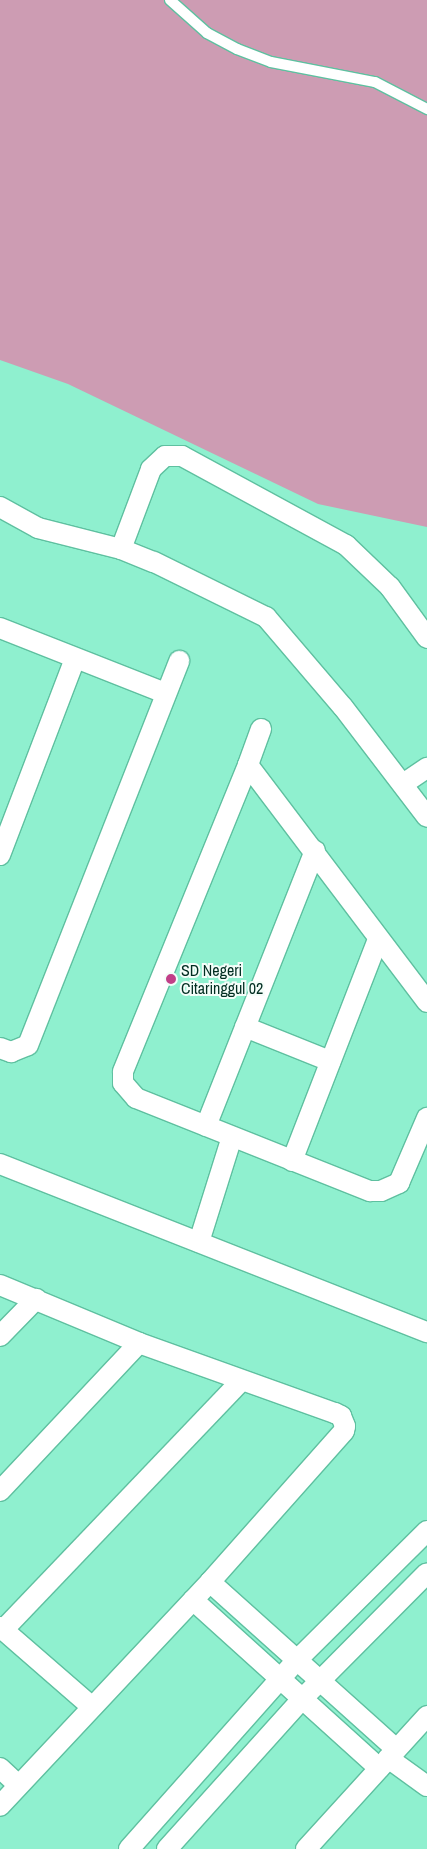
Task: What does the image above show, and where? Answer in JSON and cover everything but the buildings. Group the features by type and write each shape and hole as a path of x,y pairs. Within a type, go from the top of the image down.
{"street":[{"path":"121,548 151,468 165,456 182,456 346,545 390,587 427,638"},
{"path":"0,507 38,528 121,548 202,584 266,617 403,784 427,817"},
{"path":"0,628 165,693"},
{"path":"0,855 76,658"},
{"path":"0,1048 11,1052 21,1051 28,1045 179,661"},
{"path":"261,729 123,1072 123,1083 136,1098 370,1191 381,1191 399,1183 427,1118"},
{"path":"248,765 315,851 378,939 427,1002"},
{"path":"403,784 427,768"},
{"path":"206,1126 315,851"},
{"path":"292,1161 378,939"},
{"path":"245,1027 330,1061"},
{"path":"198,1242 232,1137"},
{"path":"0,1164 427,1332"},
{"path":"0,1285 139,1343 240,1382 335,1413 344,1422 344,1431 210,1582 91,1706 0,1806"},
{"path":"0,1336 36,1299"},
{"path":"0,1491 139,1343"},
{"path":"91,1706 2,1628 240,1382"},
{"path":"129,1849 279,1679 427,1531"},
{"path":"167,1849 302,1699 427,1573"},
{"path":"210,1582 319,1681 387,1758"},
{"path":"193,1600 302,1699 427,1786"},
{"path":"306,1849 427,1716"},
{"path":"0,1768 18,1785"}],"lane":[{"path":"170,0 208,33 237,49 271,62 375,82 427,109"}],"shaded area":[{"path":"0,0 427,0 427,527 318,504 68,384 0,360"}],"place":[{"name":"SD Negeri Citaringgul 02","path":"171,979"}]}
